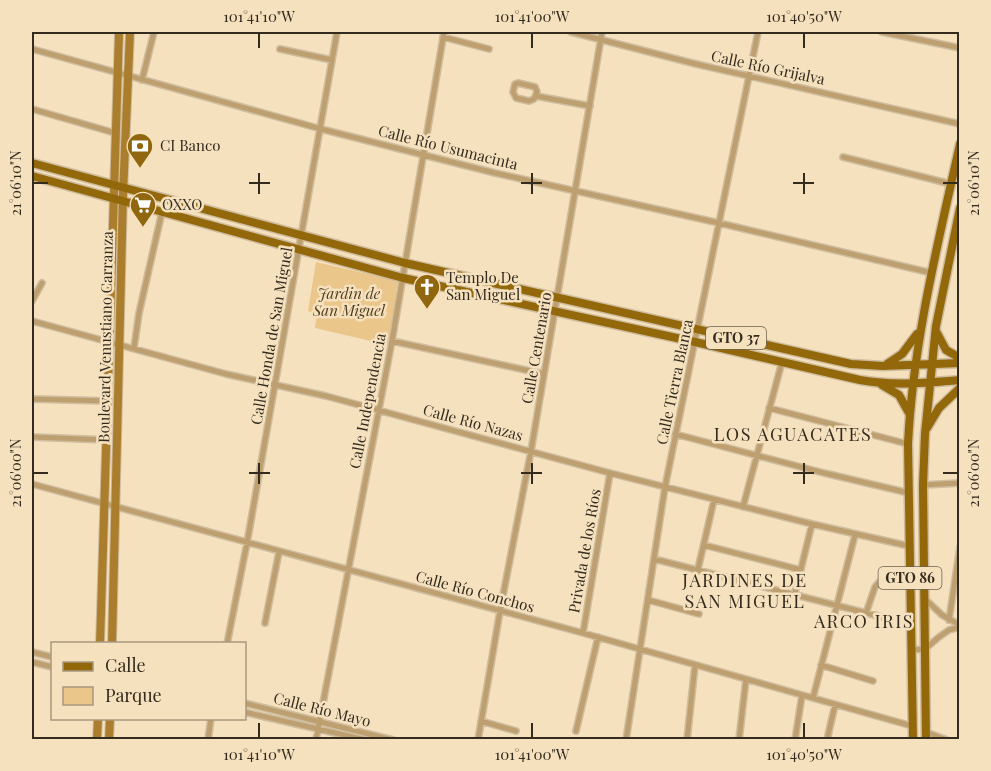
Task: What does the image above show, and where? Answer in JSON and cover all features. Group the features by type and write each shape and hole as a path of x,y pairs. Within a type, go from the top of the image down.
{"main road":[{"name":"Boulevard Venustiano Carranza","path":"100,642 119,32"},
{"name":"Boulevard Venustiano Carranza","path":"112,642 123,202 130,32"},
{"path":"916,365 922,322 960,144"},
{"name":"GTO 37","path":"32,163 405,263 851,364 883,366 960,363"},
{"name":"GTO 37","path":"32,176 404,279 879,383 930,383 960,380"},
{"path":"932,364 936,326 960,208"},
{"path":"883,366 908,349 922,322"},
{"path":"936,326 942,345 950,353 960,358"},
{"name":"GTO 86","path":"926,736 923,485 932,364"},
{"name":"GTO 86","path":"912,740 908,444 916,365"},
{"path":"879,383 899,395 910,417"},
{"path":"925,434 939,408 960,388"},
{"path":"98,720 98,740"},
{"path":"109,740 110,720"}],"street":[{"path":"142,80 154,32"},
{"name":"Calle Honda de San Miguel","path":"227,642 337,32"},
{"name":"Calle Río Grijalva","path":"571,32 696,64 960,124"},
{"name":"Calle Centenario","path":"478,740 558,298 602,32"},
{"name":"Calle Tierra Blanca","path":"626,740 665,487 758,32"},
{"path":"882,32 960,48"},
{"path":"443,34 489,49"},
{"name":"Calle Independencia","path":"316,740 404,279 443,34"},
{"name":"Calle Río Usumacinta","path":"32,49 424,156 932,273"},
{"path":"280,49 332,60"},
{"path":"520,82 535,87 536,96 531,101 517,99 513,92 515,84 520,82"},
{"path":"536,96 590,106"},
{"path":"32,109 115,133"},
{"path":"843,157 951,184"},
{"path":"134,348 139,313 162,212"},
{"path":"32,301 42,283"},
{"name":"Calle Río Nazas","path":"32,321 226,374 380,410 714,500 909,546"},
{"path":"392,341 544,374"},
{"path":"743,507 782,362"},
{"path":"32,399 109,401"},
{"path":"769,408 908,444"},
{"path":"675,434 909,493"},
{"path":"32,437 108,440"},
{"name":"Privada de los Ríos","path":"583,633 610,473"},
{"path":"923,485 960,483"},
{"name":"Calle Río Conchos","path":"32,484 598,637 912,726"},
{"path":"698,568 714,500"},
{"path":"795,593 812,524"},
{"path":"813,698 855,535"},
{"path":"704,545 801,570"},
{"path":"949,620 960,547"},
{"path":"265,623 279,552"},
{"path":"654,559 698,568 886,618"},
{"path":"866,613 875,587 884,577"},
{"path":"925,599 949,620 960,626"},
{"path":"648,600 699,614"},
{"path":"911,650 925,649 949,630 960,626"},
{"path":"576,730 598,637"},
{"path":"32,652 51,657"},
{"path":"32,662 51,667"},
{"path":"687,740 695,665"},
{"path":"821,666 873,681"},
{"path":"739,740 746,680"},
{"path":"795,740 802,695"},
{"name":"Calle Río Mayo","path":"246,704 393,740"},
{"path":"827,740 835,705"},
{"name":"Calle Río Mayo","path":"246,712 366,740"},
{"path":"208,740 211,720"},
{"path":"481,721 516,731"},
{"path":"926,736 947,740"}],"green space":[{"name":"Jardin de San Miguel","path":"316,262 398,281 388,345 315,328 317,314 308,311"}],"place":[{"name":"CI Banco","path":"140,169"},
{"name":"OXXO","path":"143,228"},
{"name":"Templo De San Miguel","path":"427,310"}],"district":[{"name":"LOS AGUACATES","path":"793,435"},
{"name":"JARDINES DE SAN MIGUEL","path":"745,591"},
{"name":"ARCO IRIS","path":"864,622"}]}
